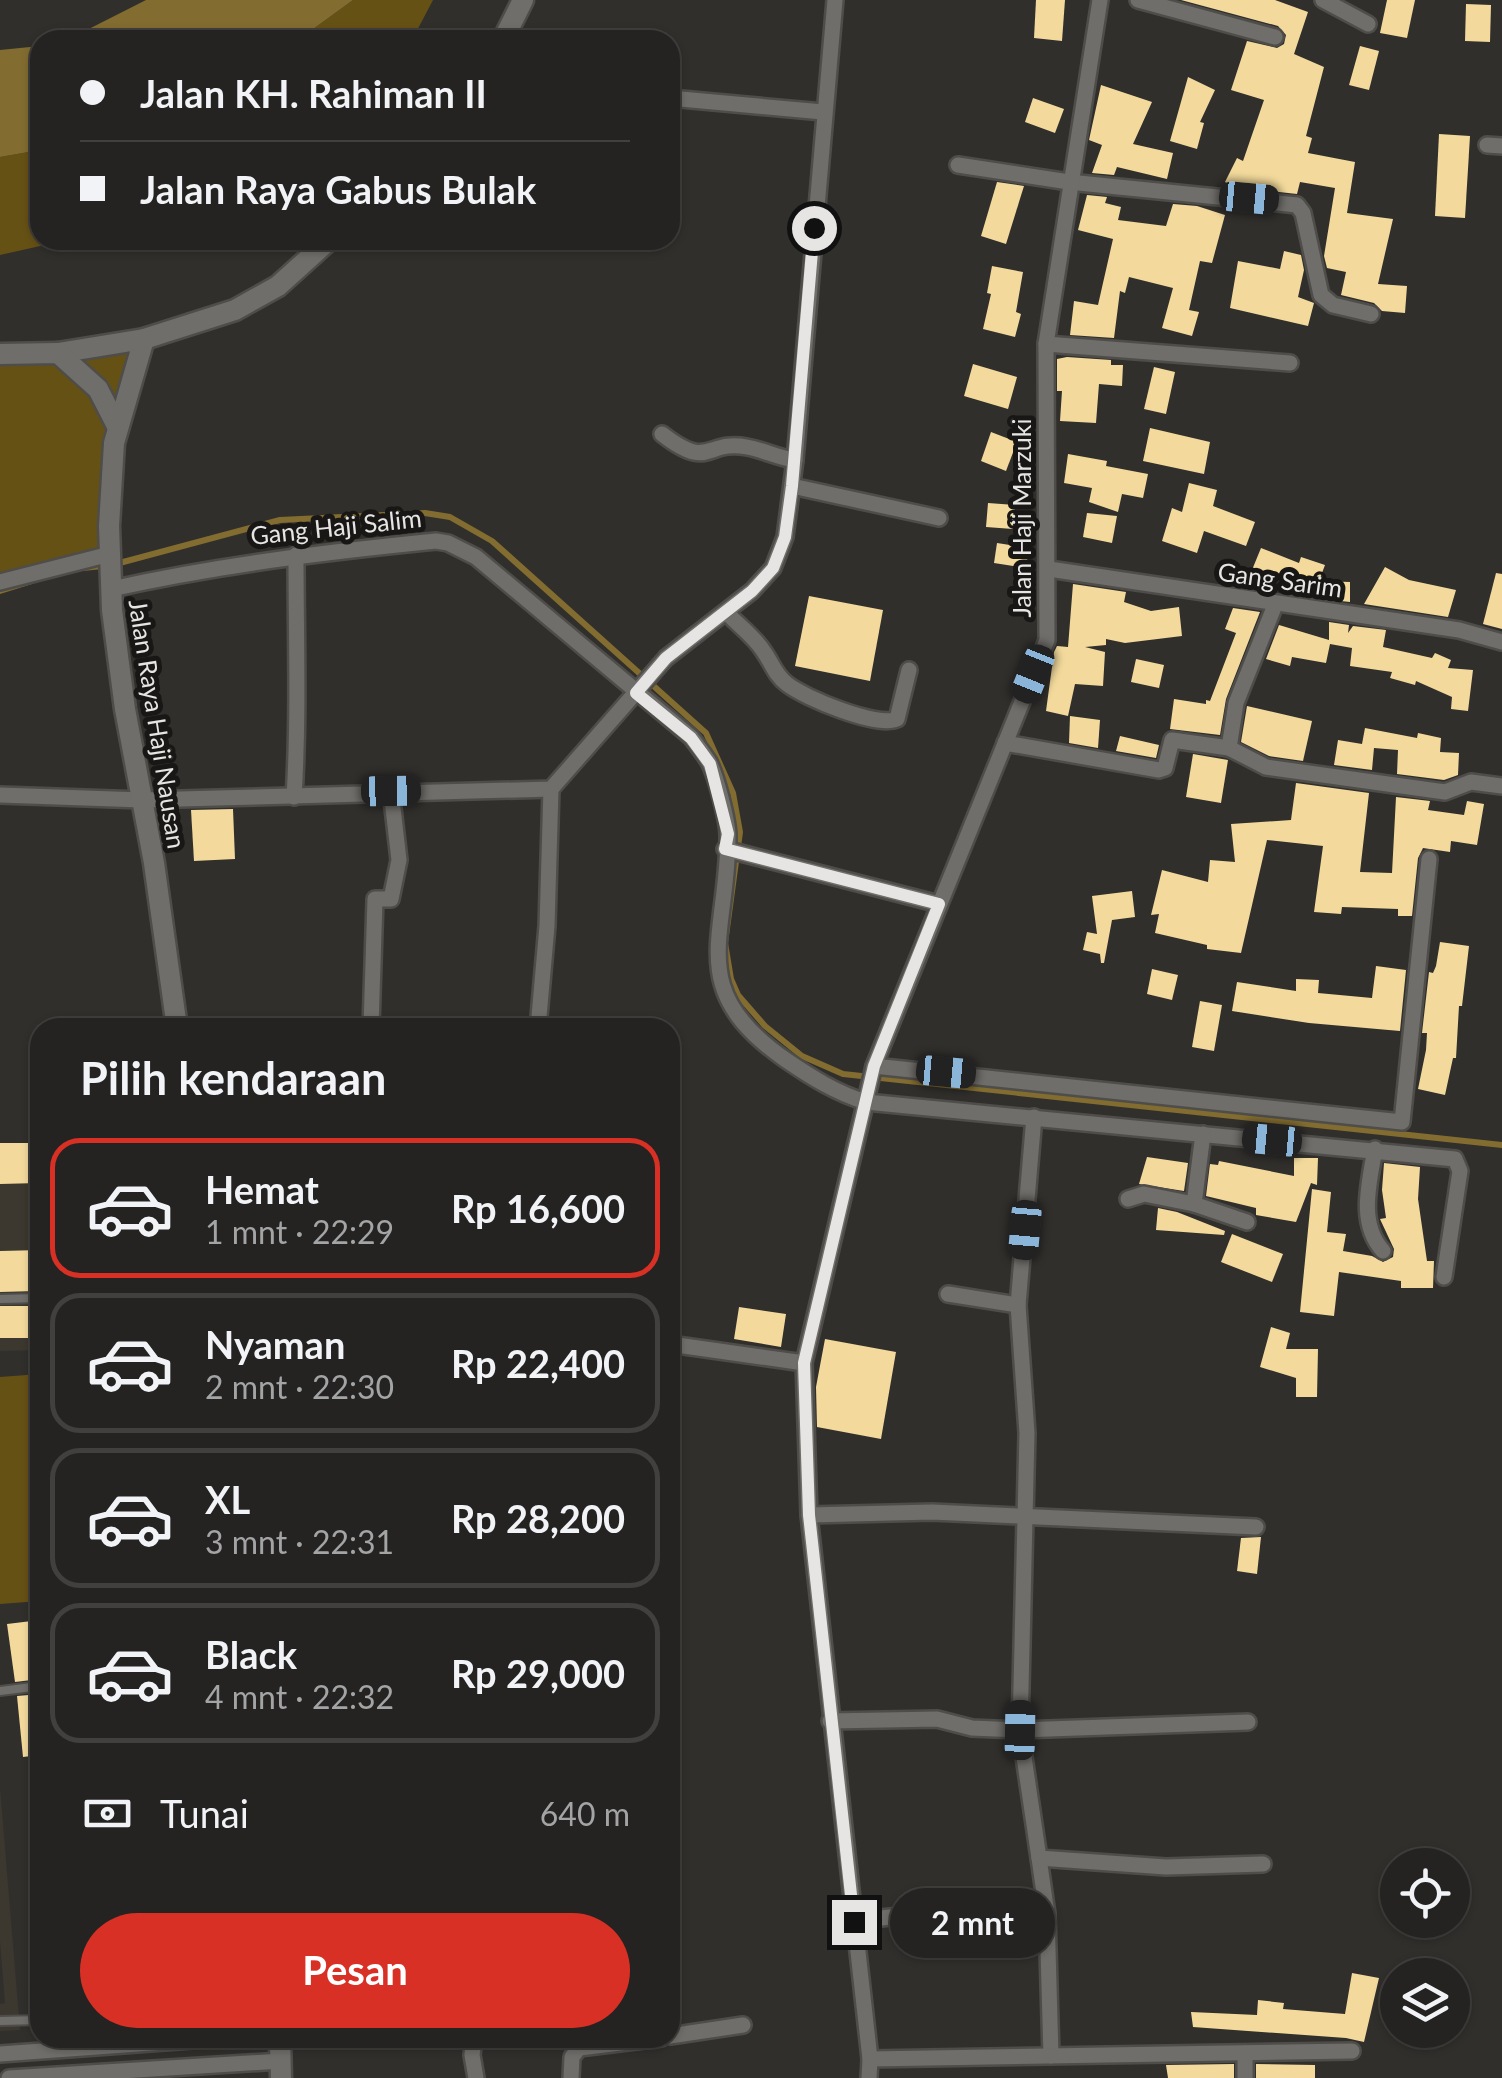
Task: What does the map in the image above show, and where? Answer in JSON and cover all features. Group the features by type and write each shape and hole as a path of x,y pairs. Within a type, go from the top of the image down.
{"street":[{"path":"508,30 523,0"},
{"path":"539,1018 547,926 550,789 658,666 726,612 773,568 785,537 835,0"},
{"name":"Jalan Haji Marzuki","path":"869,2078 870,2059 809,1515 804,1363 874,1066 1047,640 1046,344 1100,0"},
{"path":"1138,0 1275,37"},
{"path":"1323,0 1368,24"},
{"path":"680,99 823,112"},
{"path":"958,166 1070,182 1297,205 1303,213 1321,295 1333,306 1371,314"},
{"path":"0,354 64,358 235,310 278,286 318,250"},
{"name":"Jalan Raya Haji Nausan","path":"144,338 118,428 113,460 111,589 125,709 154,863 176,1018"},
{"path":"1046,344 1290,363"},
{"path":"64,358 98,389 118,428"},
{"path":"662,434 696,454 746,446 773,457 795,460"},
{"path":"792,486 939,518"},
{"name":"Gang Haji Salim","path":"111,589 296,555 448,543 496,571 691,738 710,764 728,834 716,946 720,984 729,1006 765,1045 840,1094 866,1102 1444,1156 1458,1162 1460,1171 1444,1278"},
{"path":"0,582 110,554"},
{"path":"294,797 300,706 296,555"},
{"name":"Gang Sarim","path":"1049,570 1459,630 1502,642"},
{"path":"1229,748 1236,703 1274,605"},
{"path":"726,612 764,650 786,684 820,702 867,717 890,722 897,718 909,670"},
{"path":"1005,742 1160,770 1165,768 1172,740 1229,748 1266,767 1427,790 1451,792 1470,782 1502,786"},
{"path":"0,795 142,800 550,789"},
{"path":"371,1018 374,899 391,898 399,860 391,791"},
{"path":"725,849 939,904"},
{"path":"874,1066 1402,1122 1429,859"},
{"path":"1034,1118 1018,1304 1027,1433 1020,1730 1046,1914 1052,2056"},
{"path":"1194,1204 1203,1134"},
{"path":"1374,1150 1367,1211 1372,1236 1384,1251"},
{"path":"1128,1200 1140,1194 1194,1204 1247,1222"},
{"path":"948,1294 1018,1304"},
{"path":"680,1345 804,1363"},
{"path":"809,1515 932,1512 1256,1527"},
{"path":"830,1722 937,1719 972,1728 1020,1730 1248,1722"},
{"path":"1039,1858 1166,1867 1264,1864"},
{"path":"854,1922 981,1907 1002,1924 1046,1914"},
{"path":"680,2034 743,2025"},
{"path":"0,2054 72,2048"},
{"path":"143,2048 145,2068"},
{"path":"465,2048 472,2055"},
{"path":"473,2048 476,2078"},
{"path":"571,2078 572,2057 579,2048"},
{"path":"870,2059 1352,2051"},
{"path":"1245,2053 1245,2078"},
{"path":"9,2078 145,2068 280,2069"}],"lane":[{"path":"0,1299 30,1298"},
{"path":"0,1691 30,1687"},
{"path":"0,2021 30,2020"}],"shaded area":[{"path":"146,0 353,0 312,30 87,30"},
{"path":"353,0 433,0 417,30 312,30"},
{"path":"30,47 30,152 0,157 0,50"},
{"path":"30,152 30,248 0,255 0,157"},
{"path":"144,339 118,428 110,554 0,582 0,354"},
{"path":"30,1183 30,1250 0,1251 0,1184"},
{"path":"30,1287 30,1307 0,1307 0,1288"},
{"path":"30,1337 30,1350 0,1351 0,1338"},
{"path":"30,1375 30,1602 0,1604 0,1377"},
{"path":"0,1788 20,2030 0,2031 0,2004 5,2003 0,1941"}],"building":[{"path":"1036,0 1065,0 1062,41 1034,38"},
{"path":"1181,0 1275,0 1308,12 1294,54 1324,67 1306,136 1312,138 1308,153 1355,162 1347,213 1393,219 1378,284 1407,286 1405,313 1382,311 1374,303 1341,295 1346,272 1327,268 1324,256 1335,188 1300,182 1297,194 1235,187 1225,182 1237,158 1243,161 1264,100 1231,90 1247,41 1277,48 1284,44 1286,35 1278,26"},
{"path":"1387,0 1415,0 1407,38 1380,33"},
{"path":"1466,4 1491,5 1490,42 1465,41"},
{"path":"1360,46 1379,51 1369,90 1349,85"},
{"path":"1188,77 1215,90 1200,122 1204,123 1197,149 1170,141"},
{"path":"1101,85 1152,102 1133,144 1173,153 1167,179 1117,167 1114,175 1092,173 1102,145 1089,140"},
{"path":"1033,98 1064,109 1055,133 1025,122"},
{"path":"1439,134 1470,136 1465,218 1435,216"},
{"path":"997,182 1024,186 1006,244 981,236"},
{"path":"1087,195 1107,197 1105,203 1121,207 1118,220 1166,226 1173,204 1197,206 1225,215 1212,263 1200,261 1189,310 1199,312 1192,336 1162,328 1173,288 1129,277 1125,293 1120,291 1114,338 1070,335 1074,301 1098,305 1113,239 1078,230"},
{"path":"1284,251 1301,255 1304,270 1298,297 1314,303 1308,326 1230,308 1238,261 1280,269"},
{"path":"992,266 1023,272 1016,312 1021,314 1015,337 983,329"},
{"path":"1057,359 1111,360 1111,365 1123,365 1122,386 1099,384 1096,423 1060,421 1062,391 1057,391"},
{"path":"973,364 1017,377 1008,409 964,396"},
{"path":"1154,367 1175,372 1166,414 1144,409"},
{"path":"1150,428 1210,442 1204,474 1143,461"},
{"path":"991,432 1017,442 1006,471 981,461"},
{"path":"1068,454 1148,474 1143,498 1122,494 1118,512 1089,502 1092,488 1064,483"},
{"path":"1189,483 1217,490 1213,506 1255,522 1246,546 1204,531 1197,553 1162,541 1172,508 1182,512"},
{"path":"988,503 1015,505 1013,529 986,527"},
{"path":"1087,513 1117,516 1112,543 1083,537"},
{"path":"997,543 1029,548 1026,568 994,563"},
{"path":"1261,548 1299,563 1301,557 1325,565 1319,581 1350,582 1350,602 1331,600 1268,576 1262,589 1245,587"},
{"path":"1385,567 1409,580 1456,590 1448,617 1364,604"},
{"path":"1496,573 1502,574 1502,629 1483,624"},
{"path":"1073,584 1126,592 1124,602 1151,611 1179,607 1182,636 1125,643 1106,639 1106,645 1085,647 1105,652 1103,686 1075,684 1068,716 1046,711 1054,652 1057,646 1068,647"},
{"path":"809,596 883,610 870,681 795,666"},
{"path":"1233,608 1260,612 1226,699 1220,735 1170,729 1174,699 1206,704 1206,700 1210,701 1236,633 1225,629"},
{"path":"1329,622 1349,625 1348,633 1353,626 1386,630 1383,647 1432,658 1435,653 1451,660 1448,668 1473,670 1468,711 1451,709 1452,697 1416,681 1415,685 1390,678 1392,672 1350,666 1352,648 1330,644 1326,663 1292,657 1290,666 1266,659 1279,625 1329,640"},
{"path":"1136,659 1164,665 1159,688 1131,682"},
{"path":"1247,706 1312,721 1303,761 1269,756 1241,742"},
{"path":"1070,716 1100,720 1098,748 1069,743"},
{"path":"1365,728 1417,738 1418,733 1441,738 1440,752 1459,753 1458,775 1444,780 1397,774 1398,750 1374,748 1372,770 1334,765 1338,740 1362,744"},
{"path":"1120,736 1159,745 1156,758 1116,751"},
{"path":"1193,754 1228,760 1221,803 1186,797"},
{"path":"1296,783 1369,793 1360,872 1392,873 1396,797 1430,801 1428,810 1464,815 1467,801 1484,804 1477,845 1451,841 1450,852 1423,848 1418,858 1412,916 1398,916 1398,909 1342,907 1341,914 1314,912 1323,846 1267,840 1241,953 1207,949 1207,945 1155,933 1159,914 1151,915 1162,870 1208,882 1210,860 1235,862 1231,824 1291,820"},
{"path":"233,809 235,859 194,861 191,810"},
{"path":"1132,891 1135,917 1112,920 1101,963 1100,954 1083,950 1087,932 1097,934 1092,896"},
{"path":"1440,942 1469,946 1459,1006 1456,1058 1445,1095 1418,1089 1426,1050 1427,1033 1422,1033 1429,972 1433,973 1436,966"},
{"path":"1376,966 1406,970 1400,1031 1232,1011 1237,982 1296,991 1296,979 1319,980 1318,993 1372,998"},
{"path":"1152,969 1178,975 1172,1000 1147,994"},
{"path":"1200,1001 1222,1005 1214,1051 1192,1047"},
{"path":"0,1143 30,1143 30,1183 0,1184"},
{"path":"1147,1157 1188,1163 1184,1191 1139,1184"},
{"path":"1294,1158 1318,1158 1317,1185 1311,1183 1296,1222 1256,1215 1256,1208 1206,1196 1210,1164 1218,1165 1219,1161 1294,1176"},
{"path":"1384,1163 1420,1167 1418,1199 1427,1261 1434,1261 1433,1288 1401,1288 1401,1281 1339,1272 1334,1316 1300,1312 1312,1189 1331,1192 1327,1232 1346,1234 1343,1251 1383,1262 1393,1257 1394,1249 1380,1219 1386,1218"},
{"path":"1158,1208 1225,1231 1224,1235 1156,1230"},
{"path":"1232,1234 1283,1254 1272,1282 1221,1262"},
{"path":"30,1250 30,1291 0,1292 0,1251"},
{"path":"0,1306 30,1306 30,1338 0,1338"},
{"path":"739,1307 786,1314 781,1347 734,1339"},
{"path":"1271,1327 1290,1333 1286,1349 1318,1349 1317,1397 1296,1397 1296,1378 1260,1367"},
{"path":"825,1339 896,1352 881,1439 817,1427 816,1387"},
{"path":"1261,1537 1257,1574 1237,1571 1241,1538"},
{"path":"30,1621 30,1680 15,1682 7,1624"},
{"path":"30,1695 30,1756 23,1757 17,1696"},
{"path":"1352,1973 1379,1978 1364,2042 1193,2027 1191,2012 1257,2015 1258,2000 1284,2003 1283,2009 1345,2014"},
{"path":"1234,2064 1234,2078 1168,2078 1166,2065"},
{"path":"1256,2064 1315,2065 1315,2078 1256,2078"}],"waterway":[{"path":"83,568 112,565 280,520 425,513 450,517 492,541 706,733 733,793 740,832 725,943 731,979 738,995 765,1026 802,1056 843,1074 1502,1145"},
{"path":"0,591 32,581"}],"route":[{"path":"814,228 785,537 773,568 752,591 666,658 636,693 691,738 710,764 728,834 725,849 939,904 874,1066 804,1363 809,1515 854,1922"}]}
